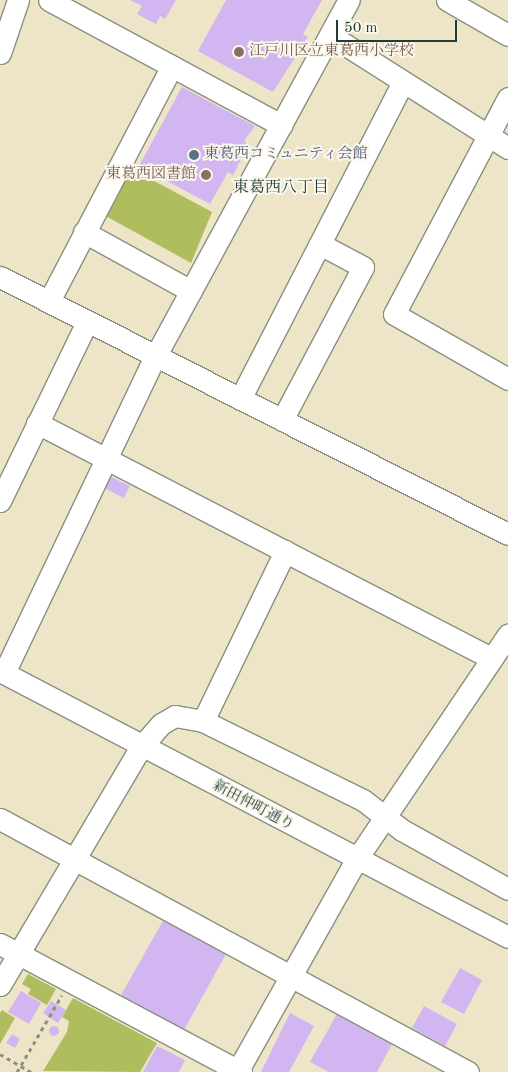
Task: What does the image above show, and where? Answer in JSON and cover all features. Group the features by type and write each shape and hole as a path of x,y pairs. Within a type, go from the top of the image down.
{"street":[{"path":"0,53 18,0"},
{"path":"49,0 281,125"},
{"path":"2,672 156,356 349,0"},
{"path":"447,0 508,35"},
{"path":"330,35 508,148"},
{"path":"49,301 172,66"},
{"path":"240,399 403,82"},
{"path":"508,98 487,134 394,314 508,378"},
{"path":"84,232 191,291"},
{"path":"282,420 363,267 320,244"},
{"path":"0,277 508,534"},
{"path":"0,501 87,322"},
{"path":"37,424 491,658"},
{"path":"203,721 285,551"},
{"path":"9,949 238,1071 356,860 508,635"},
{"name":"新田仲町通り","path":"2,672 141,747 508,938"},
{"path":"0,985 9,949 74,860 141,747 161,724 176,716 203,721 363,800 385,815 402,830 508,889"},
{"path":"0,819 468,1072"}],"path":[{"path":"17,1072 70,982"},
{"path":"0,1054 32,1072"}],"green space":[{"path":"130,168 212,212 191,263 102,214"},
{"path":"28,974 56,989 47,1005 28,994 31,989 22,984"},
{"path":"73,998 157,1043 140,1072 43,1071 67,1032 69,1021 62,1017"},
{"path":"2,1010 15,1018 0,1044 0,1013"}],"building":[{"path":"130,0 176,0 165,19 160,16 156,24 137,14 142,6"},
{"path":"226,0 322,0 303,34 308,37 273,92 198,51"},
{"name":"東葛西コミュニティ会館","path":"182,87 255,126 244,141 249,144 233,175 228,172 210,204 139,166"},
{"path":"109,476 130,486 124,498 104,488"},
{"path":"164,919 226,954 183,1032 120,997"},
{"path":"460,968 482,980 464,1014 441,1002"},
{"path":"21,991 41,1003 29,1024 8,1012"},
{"path":"51,1001 66,1010 58,1023 43,1013"},
{"path":"424,1006 457,1024 445,1046 412,1028"},
{"path":"290,1013 314,1026 289,1072 261,1072"},
{"path":"337,1014 392,1044 377,1072 329,1072 310,1062"},
{"path":"52,1026 56,1026 59,1031 58,1035 52,1036 49,1033 49,1029"},
{"path":"12,1034 20,1039 15,1048 6,1043"},
{"path":"157,1046 185,1060 179,1072 143,1072"}],"place":[{"name":"江戸川区立東葛西小学校","path":"239,52"},
{"name":"東葛西コミュニティ会館","path":"194,155"},
{"name":"東葛西図書館","path":"206,175"}],"district":[{"name":"東葛西八丁目","path":"281,188"}]}
